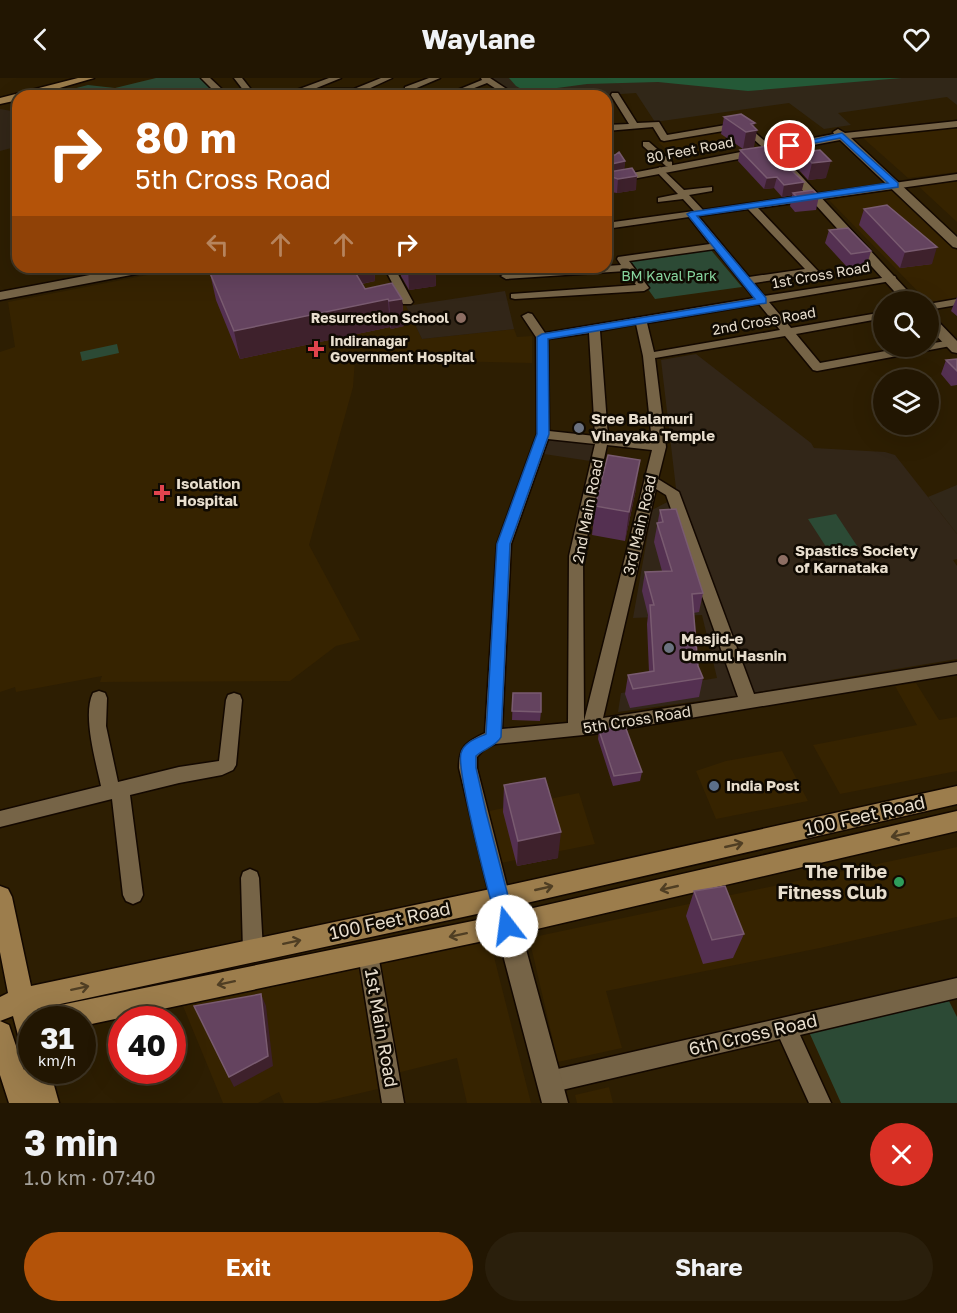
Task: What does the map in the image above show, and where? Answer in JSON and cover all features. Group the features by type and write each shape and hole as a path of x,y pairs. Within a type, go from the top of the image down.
{"main road":[{"path":"47,90 89,78"},
{"path":"60,90 104,78"},
{"name":"80 Feet Road","path":"612,175 844,133 957,122"},
{"path":"844,133 900,184 957,231"},
{"path":"769,148 902,291"},
{"name":"80 Feet Road","path":"612,180 665,167"},
{"path":"900,184 957,244"},
{"path":"0,290 91,273"},
{"path":"0,296 121,273"},
{"path":"939,330 954,346"},
{"name":"100 Feet Road","path":"0,1009 23,1000 500,898 957,795"},
{"name":"100 Feet Road","path":"96,1015 368,954 507,926 957,822"},
{"path":"0,897 25,1006"},
{"path":"500,898 552,1093"},
{"name":"100 Feet Road","path":"0,1033 18,1031"},
{"path":"0,1033 22,1103"},
{"path":"41,1084 46,1103"}],"street":[{"path":"205,78 219,90"},
{"path":"238,78 247,90"},
{"path":"304,90 337,78"},
{"path":"358,90 388,78"},
{"path":"405,90 436,78"},
{"path":"461,90 486,79 498,90"},
{"path":"615,95 634,126"},
{"path":"612,128 656,124 664,138 743,125 769,148"},
{"path":"646,144 665,167 717,246 817,367 954,346"},
{"path":"612,226 957,177"},
{"path":"661,200 709,189"},
{"path":"746,281 813,271 751,206"},
{"path":"612,265 717,246"},
{"path":"516,296 644,288 625,263"},
{"path":"392,273 407,302"},
{"path":"506,276 536,273"},
{"path":"567,273 579,307"},
{"name":"1st Cross Road","path":"542,337 891,279"},
{"path":"939,305 957,302"},
{"path":"493,737 504,544 543,434 542,337 528,316"},
{"name":"2nd Cross Road","path":"649,356 873,317"},
{"name":"3rd Main Road","path":"585,728 659,447 649,356 641,321"},
{"name":"2nd Main Road","path":"585,728 576,555 602,440 594,329"},
{"path":"543,434 659,447"},
{"path":"651,481 672,492 749,702"},
{"name":"5th Cross Road","path":"500,898 468,768 468,754 478,744 493,737 585,728 957,668"},
{"path":"99,698 98,726 116,791 133,895"},
{"path":"0,819 179,775 222,768 227,765 234,700"},
{"path":"250,878 253,951"},
{"name":"1st Main Road","path":"368,954 393,1103"},
{"name":"6th Cross Road","path":"552,1093 786,1028 957,988"},
{"path":"786,1028 820,1103"}],"shaded area":[{"path":"488,78 957,78 957,105 947,97 838,113 851,125 824,129 789,103 655,122 636,93 612,95 612,90 505,90"},
{"path":"0,109 12,111 12,148 0,151"},
{"path":"741,128 756,140 674,156 658,142"},
{"path":"957,128 957,172 908,178 863,138"},
{"path":"957,179 957,222 916,184"},
{"path":"892,190 957,250 957,298 939,301 939,291 917,291 828,199"},
{"name":"Isolation Hospital","path":"158,273 390,273 422,339 514,329 517,337 532,336 532,363 355,359 353,387 309,545 360,640 336,646 290,681 100,682 102,676 16,692 15,687 0,692 0,352 15,347 8,302"},
{"name":"Resurrection School","path":"505,291 514,329 422,339 406,306"},
{"name":"Spastics Society of Karnataka","path":"696,354 811,443 814,448 885,452 895,455 957,534 957,559 953,560 957,566 957,659 721,698 618,712 621,693 717,678 702,615 633,618 652,510 677,497 661,360"},
{"path":"549,439 594,443 590,461 544,454"},
{"path":"957,485 957,534 928,497"},
{"path":"916,683 939,720 957,717 957,771 840,794 813,745 917,725 895,686"},
{"path":"782,751 808,801 716,819 696,771 726,761"},
{"path":"579,793 595,844 501,863 489,811"},
{"path":"957,847 957,917 820,948 606,991 622,1048 558,1062 529,938"},
{"path":"489,937 531,1103 467,1103 457,1058 397,1073 378,963"},
{"path":"360,968 378,1089 318,1103 284,1103 279,1092 258,1103 223,1103 186,1013 186,1006 183,1006"},
{"path":"609,1087 613,1103 577,1103 575,1095"}],"green space":[{"path":"156,78 200,78 213,90 68,90 88,85 115,88"},
{"path":"509,78 902,78 748,91 658,82 587,84 542,90 523,90"},
{"name":"BM Kaval Park","path":"711,250 742,287 655,299 628,261"},
{"path":"117,344 119,353 82,361 80,352"},
{"path":"836,514 861,552 832,556 808,519"},
{"path":"949,1001 957,1017 957,1103 841,1103 809,1032"}],"building":[{"path":"741,114 755,123 751,124 757,130 746,132 724,117"},
{"path":"767,146 784,160 804,182 784,185 777,177 767,178 740,150"},
{"path":"820,150 831,161 812,163 802,152"},
{"path":"619,152 625,161 612,164 612,155"},
{"path":"632,168 637,176 618,179 612,177 612,171"},
{"path":"813,190 819,196 798,198 793,193"},
{"path":"887,205 937,247 905,252 864,209"},
{"path":"848,228 871,251 851,254 829,230"},
{"path":"210,273 356,273 365,289 392,283 402,299 389,301 388,299 234,331"},
{"path":"957,359 957,371 946,360"},
{"path":"608,455 640,460 629,512 595,506"},
{"path":"676,509 703,593 692,594 698,666 703,678 633,689 628,675 654,671 650,605 654,605 645,572 672,571 657,523 663,522 660,510"},
{"path":"513,693 541,693 541,712 512,711"},
{"path":"625,726 642,772 614,776 599,730"},
{"path":"545,778 561,832 518,841 504,785"},
{"path":"725,886 744,934 712,940 694,891"},
{"path":"261,994 268,1056 229,1077 194,1006"}],"place":[{"name":"Resurrection School","path":"461,318"},
{"name":"Indiranagar Government Hospital","path":"316,349"},
{"name":"Sree Balamuri Vinayaka Temple","path":"579,428"},
{"name":"Isolation Hospital","path":"162,493"},
{"name":"Spastics Society of Karnataka","path":"783,560"},
{"name":"Masjid-e Ummul Hasnin","path":"669,648"},
{"name":"India Post","path":"714,786"},
{"name":"The Tribe Fitness Club","path":"899,882"}],"route":[{"path":"507,926 468,768 468,754 478,744 493,737 504,544 543,434 542,337 762,300 691,214 895,185 842,136 790,146"}]}
